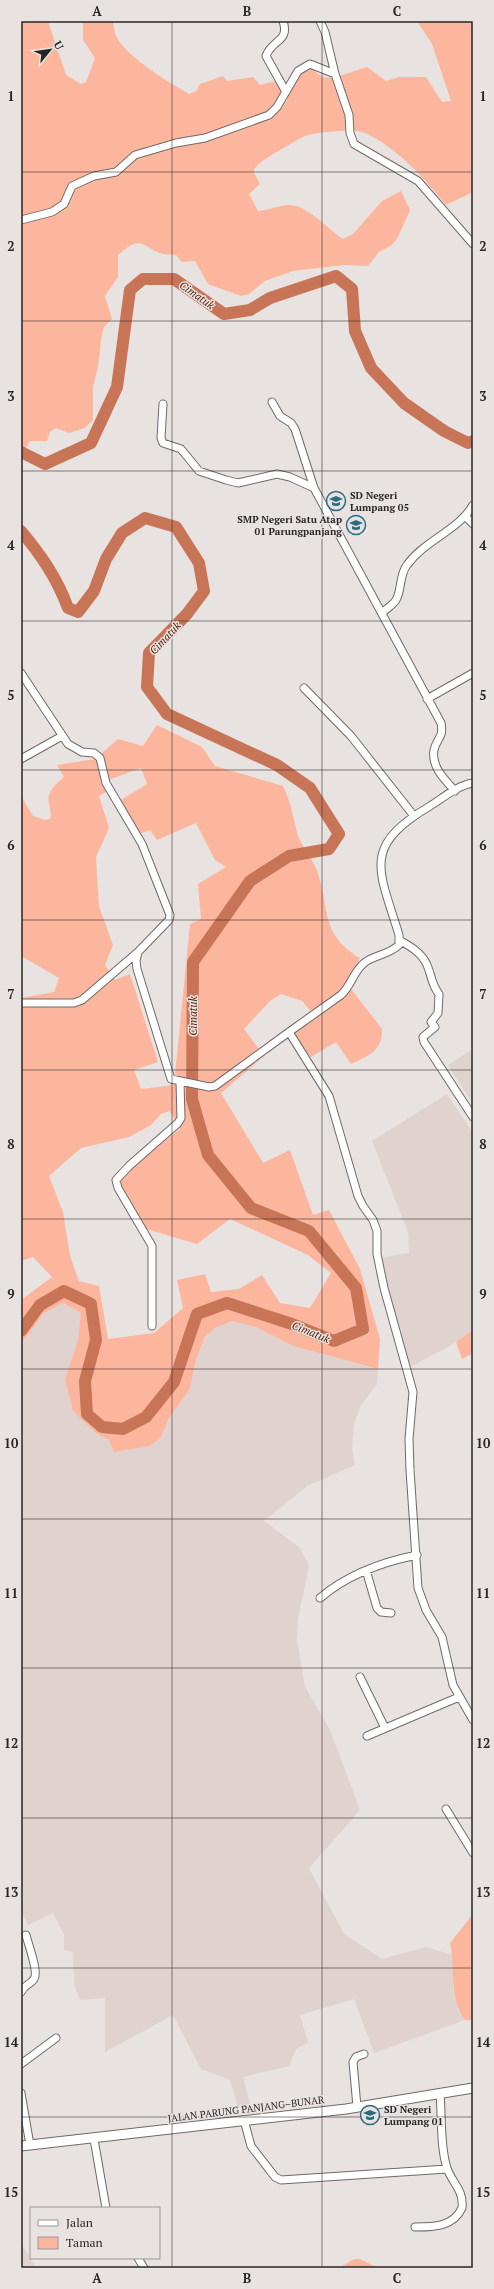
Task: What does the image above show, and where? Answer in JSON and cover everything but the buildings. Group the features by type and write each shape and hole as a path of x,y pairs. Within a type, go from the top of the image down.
{"main road":[{"name":"JALAN PARUNG PANJANG–BUNAR","path":"26,2146 356,2107 473,2088"}],"street":[{"path":"283,21 286,30 283,37 269,47 266,56 286,92"},
{"path":"320,21 325,32 335,74 349,115 350,133 354,144 418,181 473,244"},
{"path":"21,220 52,212 64,204 72,186 94,176 116,172 135,155 176,143 205,138 269,115 277,107 298,71 310,64 335,74"},
{"path":"272,402 280,416 291,423 295,429 314,488 441,723 443,733 434,750 439,774 455,791"},
{"path":"163,404 162,443 181,449 199,471 238,483 277,474 290,477 314,488"},
{"path":"382,613 396,600 400,580 406,565 433,539 466,517 473,505"},
{"path":"466,517 473,524"},
{"path":"21,673 62,736 75,748 82,752 94,753 100,758 106,783 142,844 170,911 169,920 138,952 78,1002 21,1003"},
{"path":"427,699 473,673"},
{"path":"304,688 351,736 414,816"},
{"path":"21,759 62,736"},
{"path":"138,952 136,961 137,969 169,1076 174,1081 182,1083 210,1087 216,1086 341,995 348,989 363,963 391,952 399,945 400,940 382,879 380,860 389,838 414,816 455,791 473,783"},
{"path":"400,940 411,946 423,959 432,985 439,994 438,1013 431,1022 435,1027 423,1037 424,1042 473,1117"},
{"path":"289,1032 329,1096 358,1196 373,1220 376,1230 377,1254 384,1288 414,1392 409,1439 418,1588 422,1601 442,1637 448,1669 459,1697 473,1720"},
{"path":"152,1326 152,1246 118,1188 116,1180 129,1166 178,1123 181,1118 182,1083"},
{"path":"320,1598 345,1580 366,1570 396,1559 416,1555"},
{"path":"366,1570 377,1608 381,1612 390,1613"},
{"path":"360,1677 385,1728"},
{"path":"367,1736 459,1697"},
{"path":"446,1809 473,1853"},
{"path":"21,1992 23,1987 34,1979 36,1972 26,1935"},
{"path":"21,2064 56,2038"},
{"path":"356,2107 353,2062 356,2058 364,2054"},
{"path":"21,2093 26,2146"},
{"path":"415,2227 439,2226 452,2221 460,2214 463,2200 461,2193 447,2169 440,2094"},
{"path":"244,2120 251,2146 275,2177 281,2180 447,2169"},
{"path":"94,2139 106,2207"},
{"path":"139,2259 144,2268"}],"shaded area":[{"path":"473,1049 473,1104 448,1065"},
{"path":"447,1094 473,1133 473,1330 448,1347 408,1368 379,1258 409,1253 408,1232 372,1141"},
{"path":"63,1303 81,1313 78,1340 65,1379 97,1434 109,1440 161,1437 169,1418 190,1389 196,1359 205,1337 215,1328 232,1321 256,1327 293,1346 378,1369 377,1384 361,1405 354,1424 352,1448 355,1465 307,1486 264,1521 300,1548 309,1566 298,1618 297,1640 305,1687 330,1730 360,1810 309,1868 344,1934 382,1959 426,1947 453,1955 453,1990 459,2012 465,2020 374,2053 354,1999 300,2015 308,2043 296,2049 289,2066 243,2077 250,2104 238,2107 230,2080 201,2069 173,2015 105,2052 105,1998 80,2000 74,1984 73,1952 64,1950 64,1935 53,1913 28,1925 21,1911 21,1344 44,1313"},
{"path":"21,2243 36,2268 21,2268"}],"green space":[{"path":"21,21 48,21 66,75 81,84 86,82 95,58 83,40 83,21 113,21 116,36 129,53 149,69 189,94 196,91 200,84 223,76 227,81 253,77 260,85 276,81 286,103 296,75 309,66 322,77 333,78 367,67 386,81 399,77 426,77 442,102 451,101 432,44 417,21 473,21 473,192 446,205 419,174 397,154 374,138 357,131 325,132 305,136 275,153 254,169 254,173 260,184 249,194 258,211 286,205 296,206 310,213 343,239 353,234 382,201 401,191 410,210 398,237 392,245 379,252 368,266 344,265 293,271 265,281 249,294 241,296 208,284 195,261 182,262 176,255 163,254 145,245 137,243 126,248 118,255 118,277 105,296 112,319 104,327 102,333 98,367 93,387 93,420 85,428 69,433 56,428 50,432 47,441 30,441 21,456"},
{"path":"157,725 202,747 215,766 283,786 290,805 298,836 316,868 332,929 347,949 360,958 352,974 351,989 382,1029 380,1043 373,1052 351,1064 336,1042 311,1057 292,1033 315,1016 302,1001 281,994 270,1001 244,1029 264,1056 221,1093 263,1163 290,1150 313,1215 329,1210 360,1269 380,1339 378,1369 293,1346 256,1327 232,1321 215,1328 205,1337 196,1359 190,1389 169,1418 161,1437 150,1446 114,1452 109,1440 97,1434 73,1411 65,1379 78,1340 81,1313 63,1303 44,1313 21,1344 21,1300 52,1277 33,1257 21,1261 21,998 54,992 59,978 21,956 21,796 33,816 45,820 50,819 51,813 48,799 50,792 52,788 64,777 57,765 95,759 118,739 143,746","holes":["141,768 147,784 119,801 137,835 150,830 157,840 196,823 215,860 226,867 198,884 201,919 190,924 174,1085 141,1089 134,1070 158,1062 130,974 115,980 105,965 113,945 99,906 96,857 109,828 99,796 106,792 103,782","170,1111 180,1129 120,1175 118,1188 143,1228 197,1244 230,1219 308,1255 331,1273 310,1308 280,1303 262,1275 239,1289 211,1292 205,1274 177,1280 183,1308 154,1333 108,1339 99,1286 79,1281 70,1256 63,1212 49,1176 81,1148 129,1137 151,1125 161,1114"]},
{"path":"473,1330 473,1353 462,1359 456,1342"},
{"path":"473,1914 473,2020 465,2020 456,2002 454,1992 450,1943"},
{"path":"354,2259 360,2259 378,2268 339,2268"}],"waterway":[{"name":"Cimatuk","path":"21,452 45,464 91,443 117,387 130,290 143,279 174,279 224,314 250,310 270,298 336,276 352,289 355,331 371,368 404,403 444,431 468,443 473,441"},
{"name":"Cimatuk","path":"21,531 48,567 64,597 68,608 78,612 94,591 106,559 122,533 145,518 176,527 199,563 204,591 187,614 149,653 147,687 167,714 277,765 310,788 339,834 329,849 289,856 250,881 193,962 192,1099 208,1155 251,1208 309,1231 356,1288 363,1329 334,1341 292,1324 227,1303 197,1314 174,1382 146,1417 123,1429 102,1427 87,1414 85,1381 96,1340 91,1304 64,1291 40,1305 21,1331"}],"place":[{"name":"SD Negeri Lumpang 05","path":"336,501"},
{"name":"SMP Negeri Satu Atap 01 Parungpanjang","path":"356,525"},
{"name":"SD Negeri Lumpang 01","path":"370,2115"}]}
